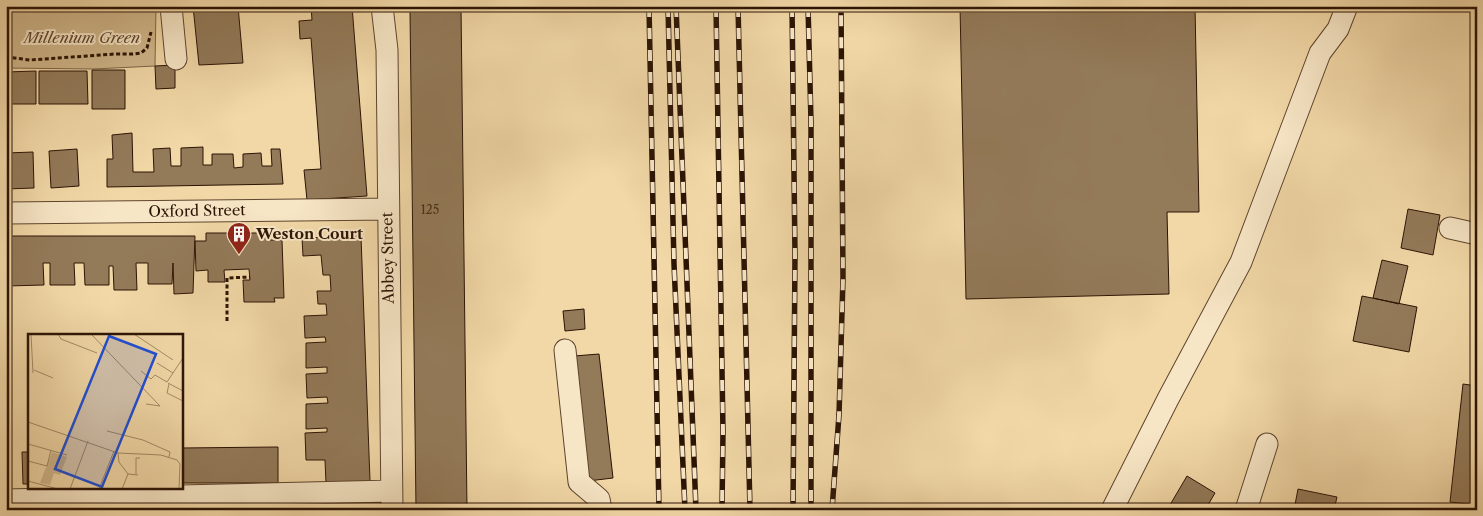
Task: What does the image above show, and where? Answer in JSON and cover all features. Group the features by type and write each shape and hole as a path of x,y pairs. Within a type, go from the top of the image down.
{"street":[{"path":"171,6 176,60"},
{"name":"Abbey Street","path":"382,6 386,50 392,500"},
{"path":"1112,510 1168,399 1241,262 1320,53 1338,29 1347,6"},
{"name":"Oxford Street","path":"6,213 388,209"},
{"path":"1450,228 1477,234"},
{"path":"565,350 580,482 599,499 602,510"},
{"path":"1246,510 1267,444"},
{"path":"6,500 392,500"}],"path":[{"path":"6,57 30,60 141,53 147,48 151,34 150,24"},
{"path":"227,321 227,278 250,277"}],"green space":[{"name":"Millenium Green","path":"6,6 156,6 155,66 93,69 6,68"}],"building":[{"path":"193,6 238,6 243,63 199,65"},
{"path":"311,6 352,6 367,196 307,200 304,170 321,169 311,38 300,39 299,21 312,20"},
{"path":"409,6 458,6 410,11"},
{"path":"461,6 467,510 416,510 410,11"},
{"path":"960,6 1195,6 1199,212 1167,212 1169,294 966,299"},
{"path":"175,65 175,88 156,89 155,66"},
{"path":"92,70 125,70 125,109 92,109"},
{"path":"36,71 36,104 6,104 6,72"},
{"path":"39,71 87,71 88,104 39,104"},
{"path":"132,133 133,172 154,172 153,149 170,148 171,166 181,166 181,148 203,147 203,165 212,165 212,154 233,154 234,168 243,167 243,154 261,153 262,166 272,166 271,149 280,149 283,184 107,187 107,159 113,159 112,135"},
{"path":"77,149 79,186 51,188 49,151"},
{"path":"33,152 34,188 6,189 6,153"},
{"path":"1408,209 1440,215 1433,255 1401,248"},
{"name":"Weston Court","path":"206,233 229,233 229,241 247,240 247,233 269,233 270,240 282,240 284,298 274,298 275,302 244,302 243,280 250,280 249,269 224,270 225,282 208,282 208,270 196,271 195,241 206,241"},
{"path":"6,236 195,236 193,293 174,294 173,263 172,284 148,284 148,263 136,263 137,290 114,290 113,266 109,266 109,285 85,285 84,263 74,263 75,285 50,285 50,263 43,263 44,285 6,286"},
{"path":"361,236 370,481 326,483 325,460 306,460 305,433 327,432 327,428 306,429 306,404 328,403 327,397 307,398 306,374 327,373 327,367 306,368 306,343 326,342 325,337 305,338 304,316 327,315 326,304 318,304 317,291 331,291 330,275 323,275 321,255 303,256 302,238"},
{"path":"1382,260 1408,266 1399,304 1373,298"},
{"path":"1362,296 1417,307 1409,352 1353,341"},
{"path":"584,309 585,329 565,331 563,311"},
{"path":"599,354 613,478 588,481 574,356"},
{"path":"1463,384 1477,386 1477,505 1450,502"},
{"path":"278,447 278,483 182,483 182,448"},
{"path":"22,452 28,452 28,484 23,484"},
{"path":"1187,476 1215,493 1205,510 1167,510"},
{"path":"1298,489 1337,497 1334,510 1294,510"}],"railway":[{"path":"649,6 659,510"},
{"path":"668,6 674,264 685,510"},
{"path":"676,6 696,510"},
{"path":"716,6 723,431 722,510"},
{"path":"738,6 750,510"},
{"path":"792,6 795,255 793,510"},
{"path":"808,6 811,122 811,510"},
{"path":"832,510 839,415 843,278 841,6"}],"place":[{"name":"Weston Court","path":"239,255"}]}
